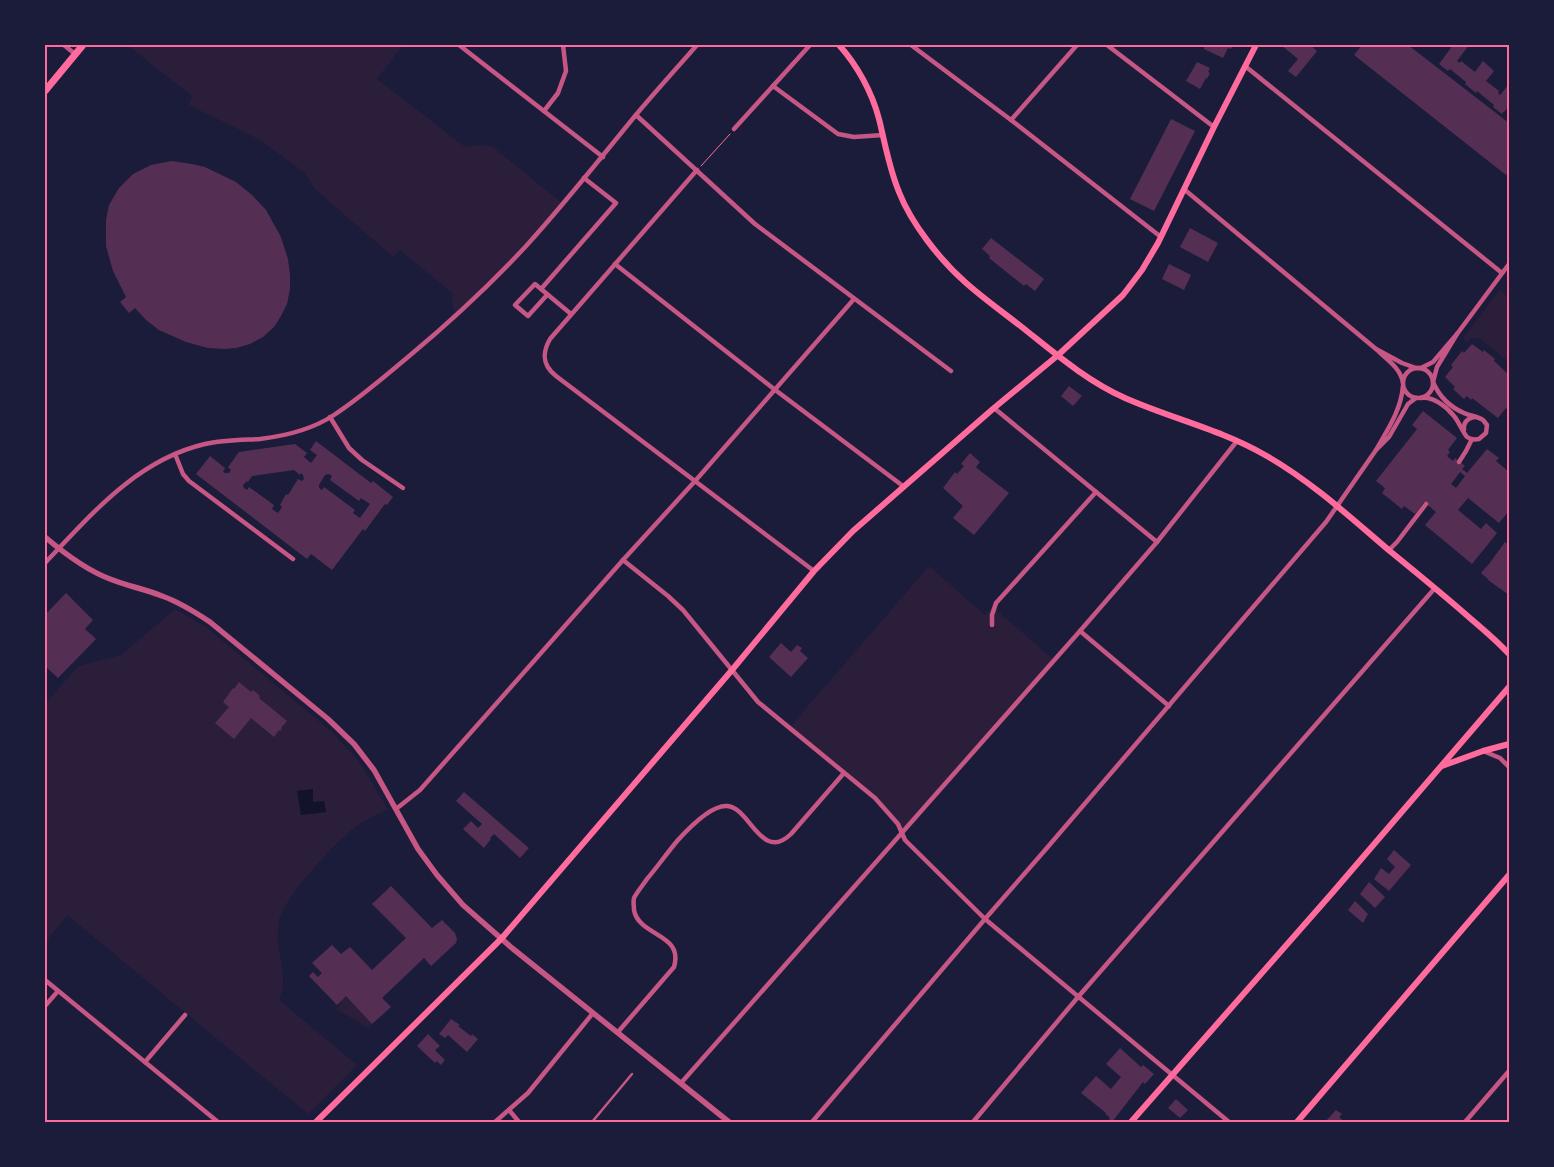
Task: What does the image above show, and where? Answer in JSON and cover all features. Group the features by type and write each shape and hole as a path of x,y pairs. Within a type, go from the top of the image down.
{"main road":[{"path":"45,91 83,45"},
{"path":"839,45 850,57 869,90 879,117 899,191 912,219 934,249 964,282 1057,356 1123,398 1237,441 1264,454 1290,470 1435,588 1509,654"},
{"path":"316,1122 502,938 732,670 814,571 853,531 903,486 1057,356 1123,295 1142,270 1161,237 1256,45"},
{"path":"1131,1122 1328,898 1509,687"},
{"path":"1441,766 1509,744"},
{"path":"1297,1122 1509,875"}],"street":[{"path":"64,45 75,54"},
{"path":"459,45 603,157"},
{"path":"544,111 558,93 566,71 563,45"},
{"path":"45,563 122,485 147,468 188,449 216,442 280,435 301,430 330,417 359,398 431,338 526,246 697,45"},
{"path":"734,129 810,45"},
{"path":"911,45 1161,237"},
{"path":"1011,120 1076,45"},
{"path":"1108,45 1214,127"},
{"path":"1245,66 1502,273"},
{"path":"773,86 838,134 854,137 883,135"},
{"path":"636,115 755,224 951,372"},
{"path":"697,170 571,314 547,344 544,361 556,376 814,571"},
{"path":"541,289 616,203 584,178"},
{"path":"1184,190 1376,349 1398,370 1402,376 1407,394 1418,398 1429,398 1443,406 1455,416 1465,434 1472,439 1478,439 1485,435 1487,430 1485,422 1478,417 1465,414 1450,405 1440,396 1425,370 1402,363 1376,349"},
{"path":"615,264 774,389 903,486"},
{"path":"812,1122 1338,508 1376,450 1397,413 1404,377 1408,372 1431,364 1457,334 1509,264"},
{"path":"547,295 528,316 515,305 534,284 571,314"},
{"path":"396,809 420,790 854,300"},
{"path":"1376,450 1389,437 1408,404 1429,394 1437,367 1457,334"},
{"path":"994,408 1157,542"},
{"path":"330,417 349,448 362,460 403,488"},
{"path":"1465,434 1464,427 1467,420 1472,417 1478,417"},
{"path":"1459,462 1472,439"},
{"path":"680,1083 1080,631 1157,542 1237,441"},
{"path":"175,454 183,474 189,481 293,559"},
{"path":"992,625 992,615 996,603 1096,492"},
{"path":"1389,550 1426,504"},
{"path":"45,537 58,548 95,572 181,604 210,622 328,719 354,744 374,770 418,849 463,905 593,1013 729,1122"},
{"path":"623,560 683,610 758,702 875,798 898,824 905,840 985,919 1229,1122"},
{"path":"973,1122 1078,997 1435,588"},
{"path":"1080,631 1169,706"},
{"path":"1483,751 1500,758 1509,767"},
{"path":"618,1032 674,967 676,956 671,944 639,922 635,913 634,902 642,887 677,841 706,814 714,809 725,806 738,810 762,838 772,841 783,840 789,836 844,773"},
{"path":"45,980 218,1122"},
{"path":"45,1006 58,990"},
{"path":"494,1122 528,1093 593,1013"},
{"path":"145,1062 185,1015"},
{"path":"1465,1122 1509,1071"},
{"path":"509,1110 519,1122"}],"lane":[{"path":"592,1122 632,1074"}],"path":[{"path":"697,170 734,129"}],"shaded area":[{"path":"127,45 403,45 377,79 464,146 486,145 493,147 563,204 457,314 453,309 452,293 400,250 393,257 315,189 305,173 260,140 189,105 192,96"},
{"path":"1500,290 1509,298 1509,362 1479,338 1472,338 1467,342 1463,338"},
{"path":"929,566 985,615 993,607 1054,660 902,833 898,824 875,798 789,728"},
{"path":"175,609 206,627 332,732 358,760 388,809 357,826 337,843 301,884 283,910 279,920 278,941 283,982 279,1000 357,1065 308,1114 67,915 45,943 45,704 78,666 121,655"},
{"path":"313,789 313,802 324,801 326,812 301,815 297,791"},
{"path":"346,996 372,1024 368,1028 336,1009 342,1003 340,1001"}],"building":[{"path":"1205,45 1233,45 1231,49 1228,48 1223,58 1204,49"},
{"path":"1281,45 1310,45 1317,51 1296,77 1288,71 1298,59"},
{"path":"1362,45 1408,45 1509,123 1509,171 1506,175 1354,55"},
{"path":"1453,45 1469,45 1457,61 1460,63 1461,61 1475,72 1483,61 1494,71 1486,81 1499,91 1500,95 1509,84 1509,106 1502,114 1493,107 1494,105 1465,84 1466,82 1450,69 1448,71 1439,64"},
{"path":"1197,62 1210,68 1208,72 1210,73 1200,89 1186,81"},
{"path":"1171,119 1195,131 1154,211 1130,199"},
{"path":"172,161 205,167 236,182 266,210 281,237 288,259 290,275 287,304 274,327 263,337 250,344 224,349 208,348 186,342 159,330 135,308 129,313 120,302 126,297 113,271 106,246 106,220 109,205 119,188 133,174 151,165"},
{"path":"1190,228 1218,243 1208,262 1180,247"},
{"path":"991,238 1044,279 1035,291 1026,284 1024,286 989,258 990,256 982,249"},
{"path":"1169,264 1191,275 1184,290 1162,279"},
{"path":"1472,344 1483,352 1484,350 1495,359 1494,361 1509,375 1509,407 1498,418 1472,398 1471,400 1467,396 1464,399 1453,389 1455,387 1445,377 1453,367 1451,365 1462,351 1464,353"},
{"path":"1069,386 1082,396 1073,406 1061,396"},
{"path":"1423,411 1457,438 1448,450 1450,452 1447,456 1453,461 1455,458 1465,466 1462,469 1467,473 1487,449 1499,458 1496,461 1509,472 1509,513 1499,523 1468,498 1458,510 1481,529 1486,523 1497,533 1472,564 1425,525 1436,512 1424,502 1415,514 1404,506 1402,509 1382,493 1385,488 1376,481 1417,429 1412,425","holes":["1460,472 1465,476 1456,488 1451,484"]},
{"path":"316,441 371,483 373,481 393,497 387,505 385,504 365,531 363,529 332,570 311,554 307,559 196,474 210,456 225,468 223,472 229,473 231,470 228,467 239,452 295,444 307,453 304,457 311,463 317,455 310,450","holes":["294,470 300,475 301,473 304,479 302,481 298,479 288,495 286,494 278,513 272,509 274,505 249,487 247,490 243,485 252,476","329,474 332,476 330,480 359,501 361,498 370,504 360,518 353,513 355,510 324,487 322,490 319,488 325,475"]},
{"path":"970,453 980,462 976,467 1009,493 974,535 953,518 963,506 943,488 955,472 957,474 964,466 961,464"},
{"path":"1505,542 1509,545 1509,595 1481,573"},
{"path":"66,593 93,620 85,629 96,639 58,678 45,666 45,615"},
{"path":"781,643 791,652 797,645 802,648 800,651 808,658 791,677 769,657"},
{"path":"239,682 251,692 253,690 260,696 259,698 287,721 274,737 251,718 234,739 215,723 229,707 223,702"},
{"path":"464,792 529,848 520,858 494,834 484,848 463,829 471,821 478,828 482,824 456,801"},
{"path":"1394,850 1411,865 1389,891 1374,879 1381,868 1389,874 1395,867 1387,859"},
{"path":"1369,882 1385,897 1375,908 1360,894"},
{"path":"391,886 432,928 442,920 455,933 457,939 456,943 431,966 424,958 382,998 391,1007 372,1024 346,996 337,1005 309,976 313,972 318,977 322,973 312,963 332,945 341,954 350,947 372,970 406,938 372,904"},
{"path":"1355,901 1368,914 1363,923 1348,910"},
{"path":"451,1019 471,1036 472,1034 478,1039 467,1052 448,1035 445,1038 439,1034"},
{"path":"428,1034 440,1046 435,1050 445,1060 441,1065 437,1061 435,1063 417,1046"},
{"path":"1120,1048 1141,1067 1143,1065 1154,1074 1145,1084 1143,1082 1112,1122 1106,1113 1081,1093 1096,1076 1111,1089 1121,1077 1106,1064"},
{"path":"1176,1099 1188,1110 1180,1118 1168,1108"},
{"path":"1336,1110 1342,1114 1339,1117 1345,1122 1325,1122"}]}
